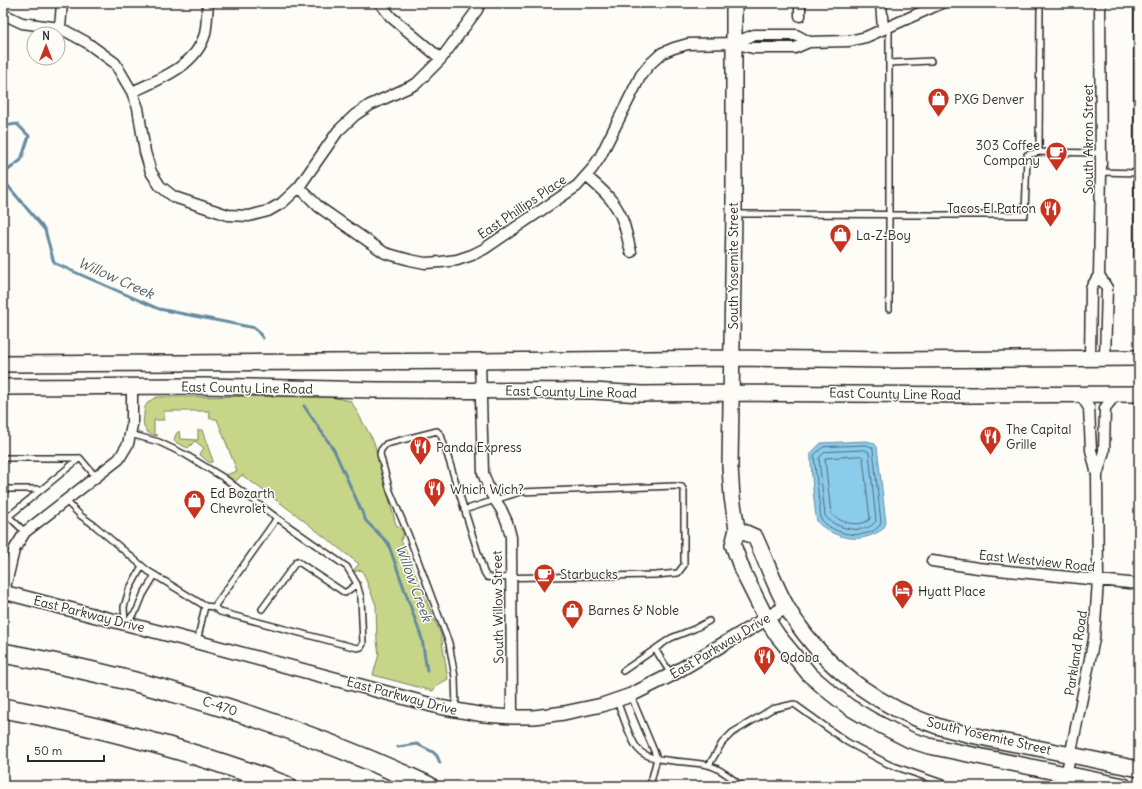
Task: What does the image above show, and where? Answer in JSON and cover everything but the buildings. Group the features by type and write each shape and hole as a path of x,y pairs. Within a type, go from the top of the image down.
{"highway":[{"name":"C-470","path":"3,653 85,669 154,686 209,702 319,740 379,764 428,786"},
{"path":"3,708 55,718 140,739 216,762 286,786"}],"main road":[{"name":"South Yosemite Street","path":"734,3 734,214 732,358 730,393 731,485 733,509 738,529 733,545 743,572 766,618 795,658 810,675 849,707 892,731 929,746 1065,780 1124,786"},
{"name":"East County Line Road","path":"3,364 732,358 999,360 1090,357 1139,358"},
{"name":"East County Line Road","path":"3,387 202,386 328,390 593,391 642,394 1139,394"},
{"name":"South Yosemite Street","path":"738,529 755,537 786,607 813,645 861,688 917,718 938,726 1139,770"}],"street":[{"path":"60,26 62,3"},
{"path":"132,92 168,75 195,55 205,34 208,3"},
{"path":"380,3 391,17 442,59"},
{"path":"66,31 86,42 115,63 132,92 138,108 145,152 151,172 160,186 174,196 228,215 250,216 268,211 282,203 299,187 338,131 355,115 370,105 416,84 442,59 477,10 480,3"},
{"path":"800,3 800,16"},
{"path":"881,3 886,28"},
{"name":"East Phillips Place","path":"299,187 319,207 385,253 425,263 457,260 484,249 570,192 586,176 600,157 641,75 662,53 688,44 734,43 753,48 795,48 809,42 849,41 866,37 942,3"},
{"name":"South Akron Street","path":"1100,3 1101,172 1099,275 1107,288 1105,358"},
{"path":"3,14 22,23 45,26"},
{"path":"586,176 604,191 617,208 622,218 632,252"},
{"name":"South Akron Street","path":"1090,357 1090,288 1099,275"},
{"name":"South Willow Street","path":"480,361 483,473 487,485 507,522 510,537 512,717"},
{"path":"3,592 14,550 25,532 119,459 128,444 132,425 132,386"},
{"name":"Parkland Road","path":"1065,780 1094,639 1098,580 1097,475 1090,450 1090,408 1080,394"},
{"name":"Parkland Road","path":"1097,475 1104,451 1105,408 1116,394"},
{"name":"East Westview Road","path":"932,561 978,568 1139,584"},
{"name":"East Parkway Drive","path":"3,592 456,711 512,717 564,713 594,707 631,695 671,675 786,607"}],"lane":[{"path":"1039,152 1040,3"},
{"path":"1137,3 1137,296 1139,301"},
{"path":"886,28 889,63 889,308"},
{"path":"889,63 931,61"},
{"path":"734,214 1025,215 1027,155 1039,152 1101,153"},
{"path":"1101,172 1137,173"},
{"path":"456,711 455,678 449,643 408,534 390,491 380,454 383,446 386,444 436,431 439,432 441,435 464,510 484,572 487,577 511,578 656,575 678,573 684,565 684,491 682,487 675,486 520,492 464,510"},
{"path":"65,500 81,516 94,525 142,566 205,606 214,607 220,612 357,648 361,647 363,644 361,598 357,584 348,567 277,518 224,478 186,455 159,442 130,434"},
{"path":"3,458 80,458 96,477"},
{"path":"3,521 80,458"},
{"path":"3,489 42,489"},
{"path":"3,511 25,532"},
{"path":"214,607 277,518"},
{"path":"262,609 296,561 345,593 357,584"},
{"path":"125,624 124,607 129,590 142,566"},
{"path":"125,624 137,610 143,595 155,575"},
{"path":"197,642 205,606"},
{"path":"623,671 671,638 694,630 709,621"},
{"path":"656,649 671,675"},
{"path":"631,695 656,758 650,786"},
{"path":"616,700 638,750 647,756 656,758 709,765 719,769 742,786"},
{"path":"709,765 722,743 732,733 772,710 794,704 847,742 888,764 951,786"}],"green space":[{"path":"326,396 351,401 374,442 396,525 404,532 401,540 441,635 448,679 436,686 433,691 373,675 379,654 377,641 376,605 362,570 352,572 359,564 294,513 242,475 235,482 226,475 237,471 217,419 210,419 209,411 164,411 164,420 154,420 154,434 158,435 157,436 147,432 144,427 145,407 149,402 157,397"},
{"path":"198,430 202,430 213,461 210,463 199,454 204,448 195,441 188,448 175,442 174,440 179,431 180,439 198,440"}],"water":[{"path":"867,441 874,443 877,447 886,523 883,529 870,536 863,538 843,537 829,531 817,521 811,453 821,443"}],"waterway":[{"name":"Willow Creek","path":"3,126 17,124 29,136 21,160 3,174"},
{"name":"Willow Creek","path":"3,180 45,230 54,263 159,309 255,328 263,338"},
{"name":"Willow Creek","path":"304,406 334,450 366,521 388,543 422,639 427,671"},
{"path":"398,747 417,744 433,752 437,756 440,763"}],"place":[{"name":"PXG Denver","path":"939,118"},
{"name":"303 Coffee Company","path":"1056,172"},
{"name":"Tacos El Patron","path":"1051,228"},
{"name":"La-Z-Boy","path":"840,254"},
{"name":"The Capital Grille","path":"991,456"},
{"name":"Panda Express","path":"421,466"},
{"name":"Which Wich?","path":"435,508"},
{"name":"Ed Bozarth Chevrolet","path":"194,520"},
{"name":"Starbucks","path":"545,594"},
{"name":"Hyatt Place","path":"903,610"},
{"name":"Barnes & Noble","path":"572,630"},
{"name":"Qdoba","path":"764,676"}]}
